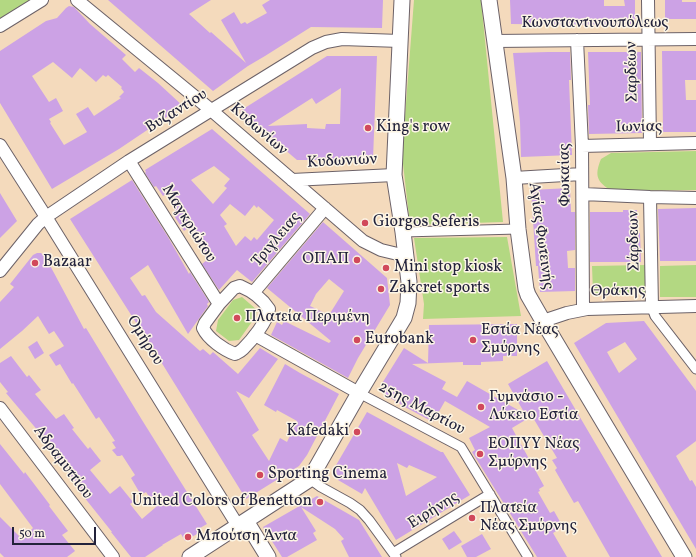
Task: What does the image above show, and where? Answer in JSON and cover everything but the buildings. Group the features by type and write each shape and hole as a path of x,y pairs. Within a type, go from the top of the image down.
{"street":[{"path":"0,26 42,0"},
{"name":"Κυδωνίων","path":"77,0 211,110 363,241 381,250 406,256"},
{"path":"190,557 310,480 359,393 404,318 408,303 409,282 394,175 402,0"},
{"name":"Αγίας Φωτεινής","path":"488,0 514,178 518,229 526,289 543,321 684,557"},
{"name":"Σαρδέων","path":"648,0 650,144"},
{"name":"Βυζαντίου","path":"0,271 38,224 46,217 130,161 312,48 326,42 342,39 400,41"},
{"name":"Κωνσταντινουπόλεως","path":"494,41 696,39"},
{"name":"Φωκαίας","path":"578,40 583,194 583,309"},
{"name":"Ιωνίας","path":"582,146 696,143"},
{"name":"Ομήρου","path":"0,145 242,524 268,557"},
{"name":"Μαγκριώτου","path":"130,161 219,304"},
{"path":"514,178 582,174"},
{"name":"Κυδωνιών","path":"292,180 394,175"},
{"path":"583,194 696,198"},
{"name":"Σάρδεων","path":"650,197 652,308"},
{"name":"Τριγλειας","path":"253,293 325,208"},
{"path":"403,232 518,229"},
{"path":"240,286 253,293 265,303 269,309 268,315 255,335 242,350 235,354 228,351 206,334 203,328 219,304 234,288 240,286"},
{"name":"Θράκης","path":"543,321 562,314 583,309 696,306"},
{"path":"652,308 655,316 696,369"},
{"path":"255,335 359,393"},
{"name":"25ης Μαρτίου","path":"359,393 461,447 528,557"},
{"name":"Αδραμυττίου","path":"0,408 113,557"},
{"path":"310,480 360,510 394,555"},
{"name":"Ειρήνης","path":"394,555 490,494"},
{"name":"Ομήρου","path":"242,524 256,557"}],"green space":[{"path":"0,0 30,0 0,19"},
{"path":"414,0 481,0 503,222 410,225 402,155"},
{"path":"696,151 696,190 612,191 603,185 598,178 597,174 601,159 611,153"},
{"path":"507,237 521,316 423,319 424,304 414,238"},
{"path":"646,265 647,293 593,293 592,266"},
{"path":"696,265 696,297 660,297 660,266"},
{"name":"Πλατεία Περιμένη","path":"242,297 257,310 256,316 239,340 229,341 216,331 218,320 233,300"}],"place":[{"name":"King's row","path":"368,128"},
{"name":"Giorgos Seferis","path":"365,223"},
{"name":"ΟΠΑΠ","path":"357,260"},
{"name":"Bazaar","path":"35,263"},
{"name":"Mini stop kiosk","path":"386,268"},
{"name":"Zakcret sports","path":"381,289"},
{"name":"Πλατεία Περιμένη","path":"237,318"},
{"name":"Eurobank","path":"357,340"},
{"name":"Εστία Νέας Σμύρνης","path":"473,340"},
{"name":"Γυμνάσιο - Λύκειο Εστία","path":"481,407"},
{"name":"Kafedaki","path":"357,432"},
{"name":"ΕΟΠΥΥ Νέας Σμύρνης","path":"480,454"},
{"name":"Sporting Cinema","path":"260,475"},
{"name":"United Colors of Benetton","path":"320,502"},
{"name":"Πλατεία Νέας Σμύρνης","path":"472,518"},
{"name":"Μπούτση Άντα","path":"188,537"}]}
